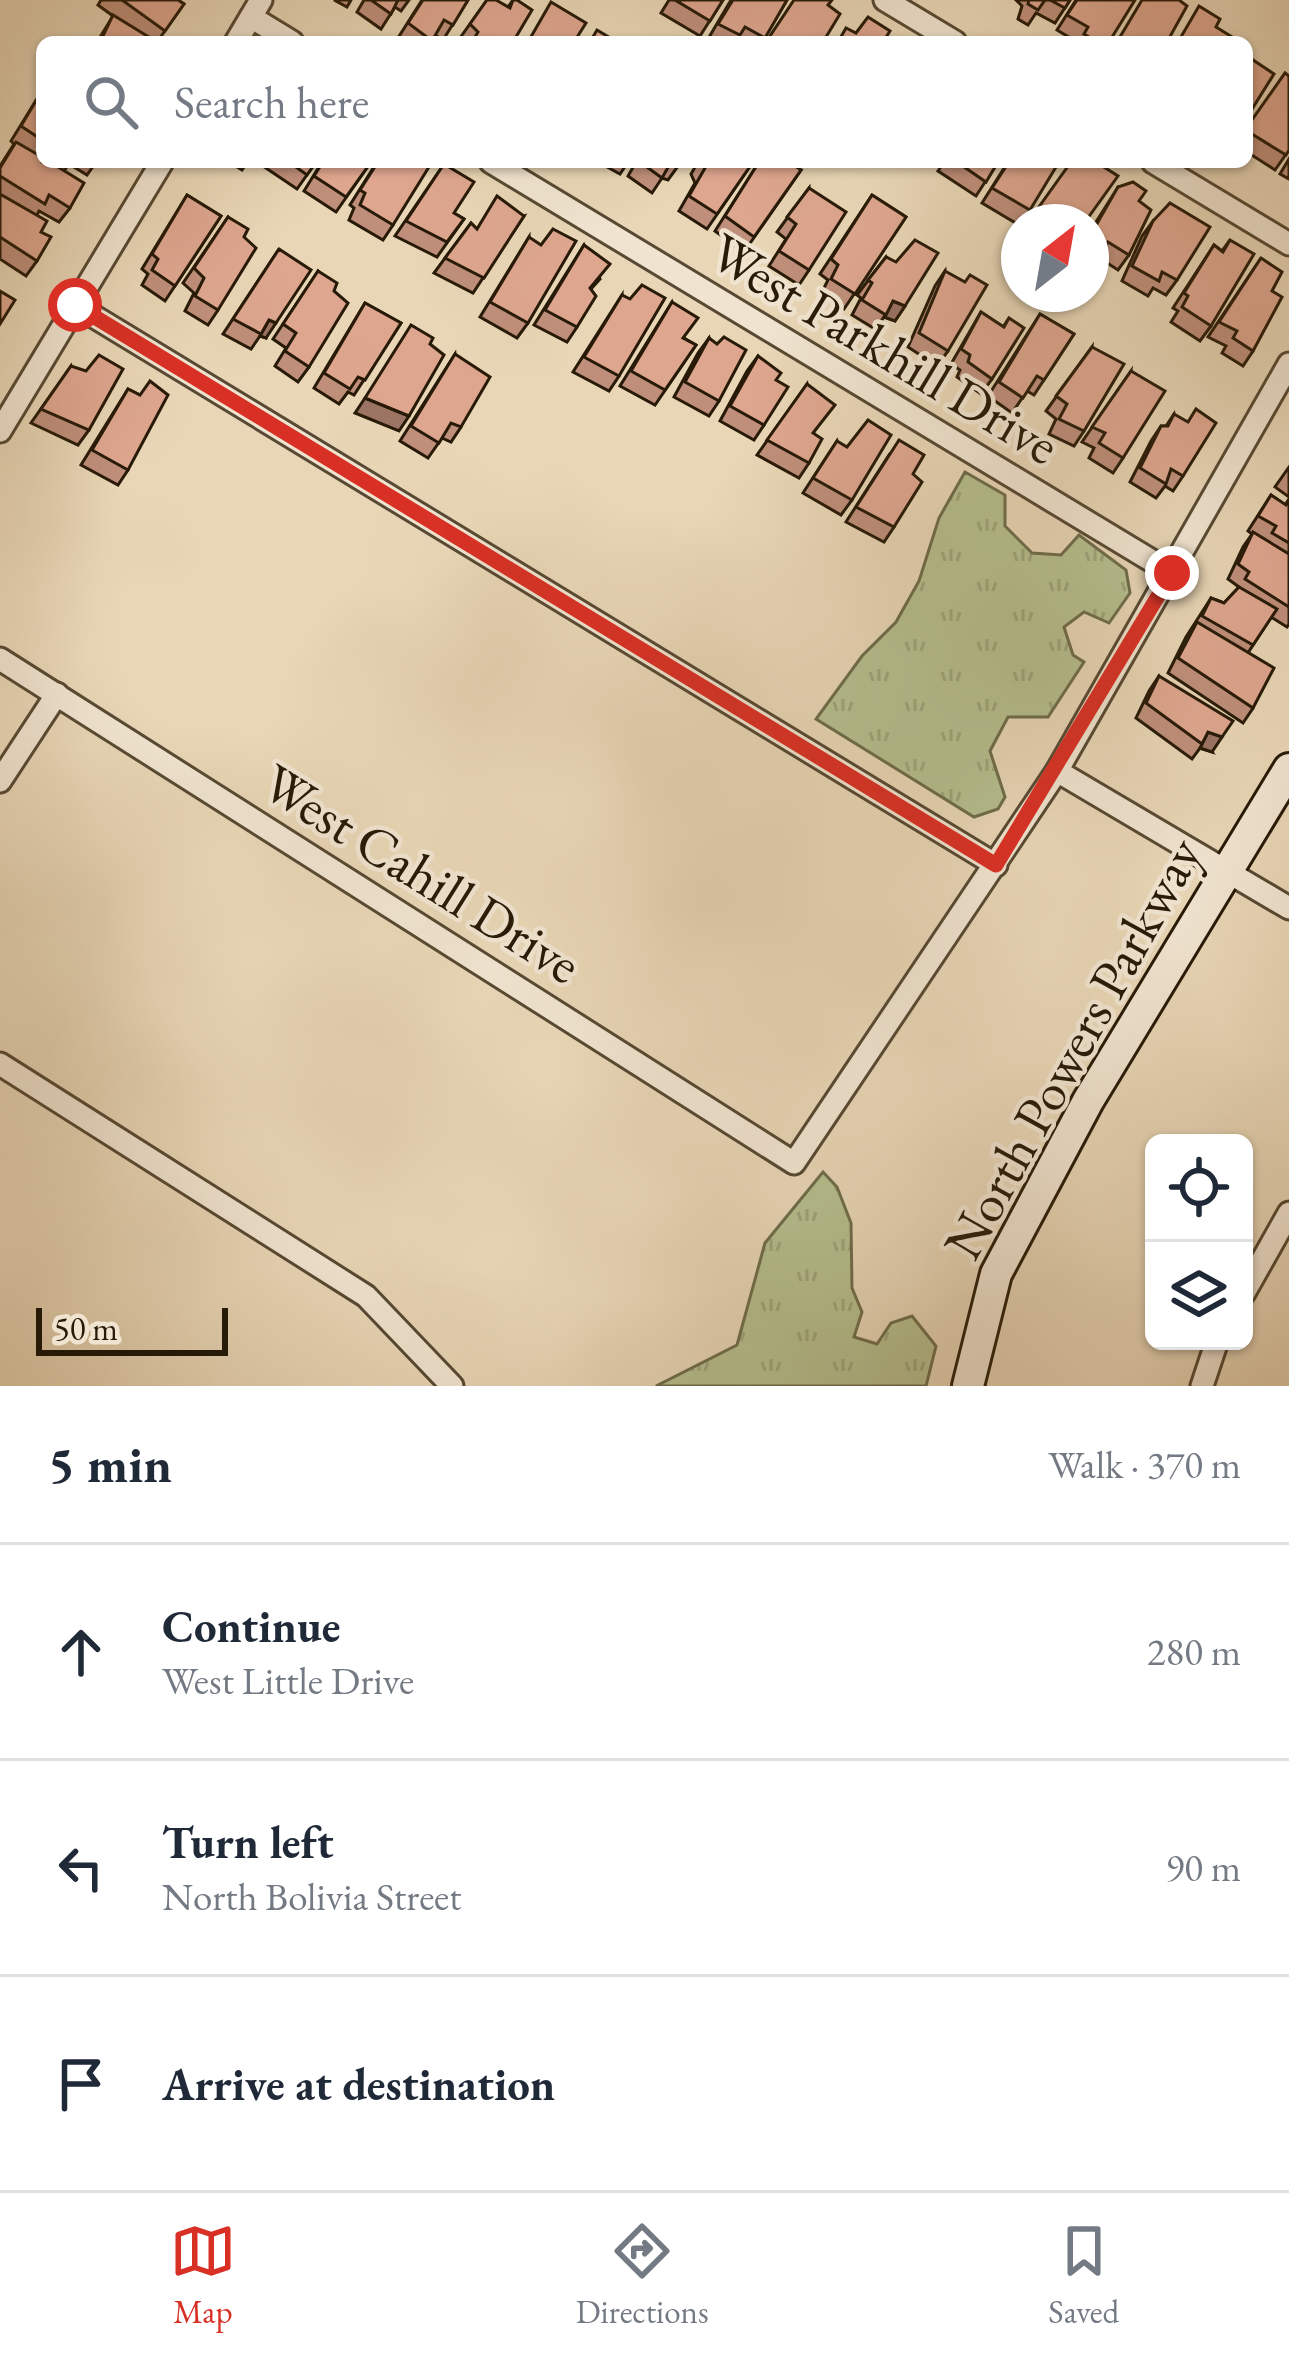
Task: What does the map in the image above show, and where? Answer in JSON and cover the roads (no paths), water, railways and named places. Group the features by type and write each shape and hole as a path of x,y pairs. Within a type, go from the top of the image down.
{"street":[{"path":"885,0 945,36"},
{"path":"240,36 256,9 285,36"},
{"path":"0,431 158,168"},
{"name":"West Parkhill Drive","path":"500,168 1172,573"},
{"path":"1163,168 1289,244"},
{"path":"75,305 996,865 1057,771 1289,364"},
{"name":"West Cahill Drive","path":"0,659 794,1162 996,865"},
{"path":"0,781 57,694"},
{"name":"North Powers Parkway","path":"968,1386 996,1274 1088,1101 1289,769"},
{"path":"1057,771 1289,908"},
{"path":"0,1064 367,1296 452,1386"},
{"path":"1253,1277 1289,1213"},
{"path":"1202,1386 1214,1350"}]}
